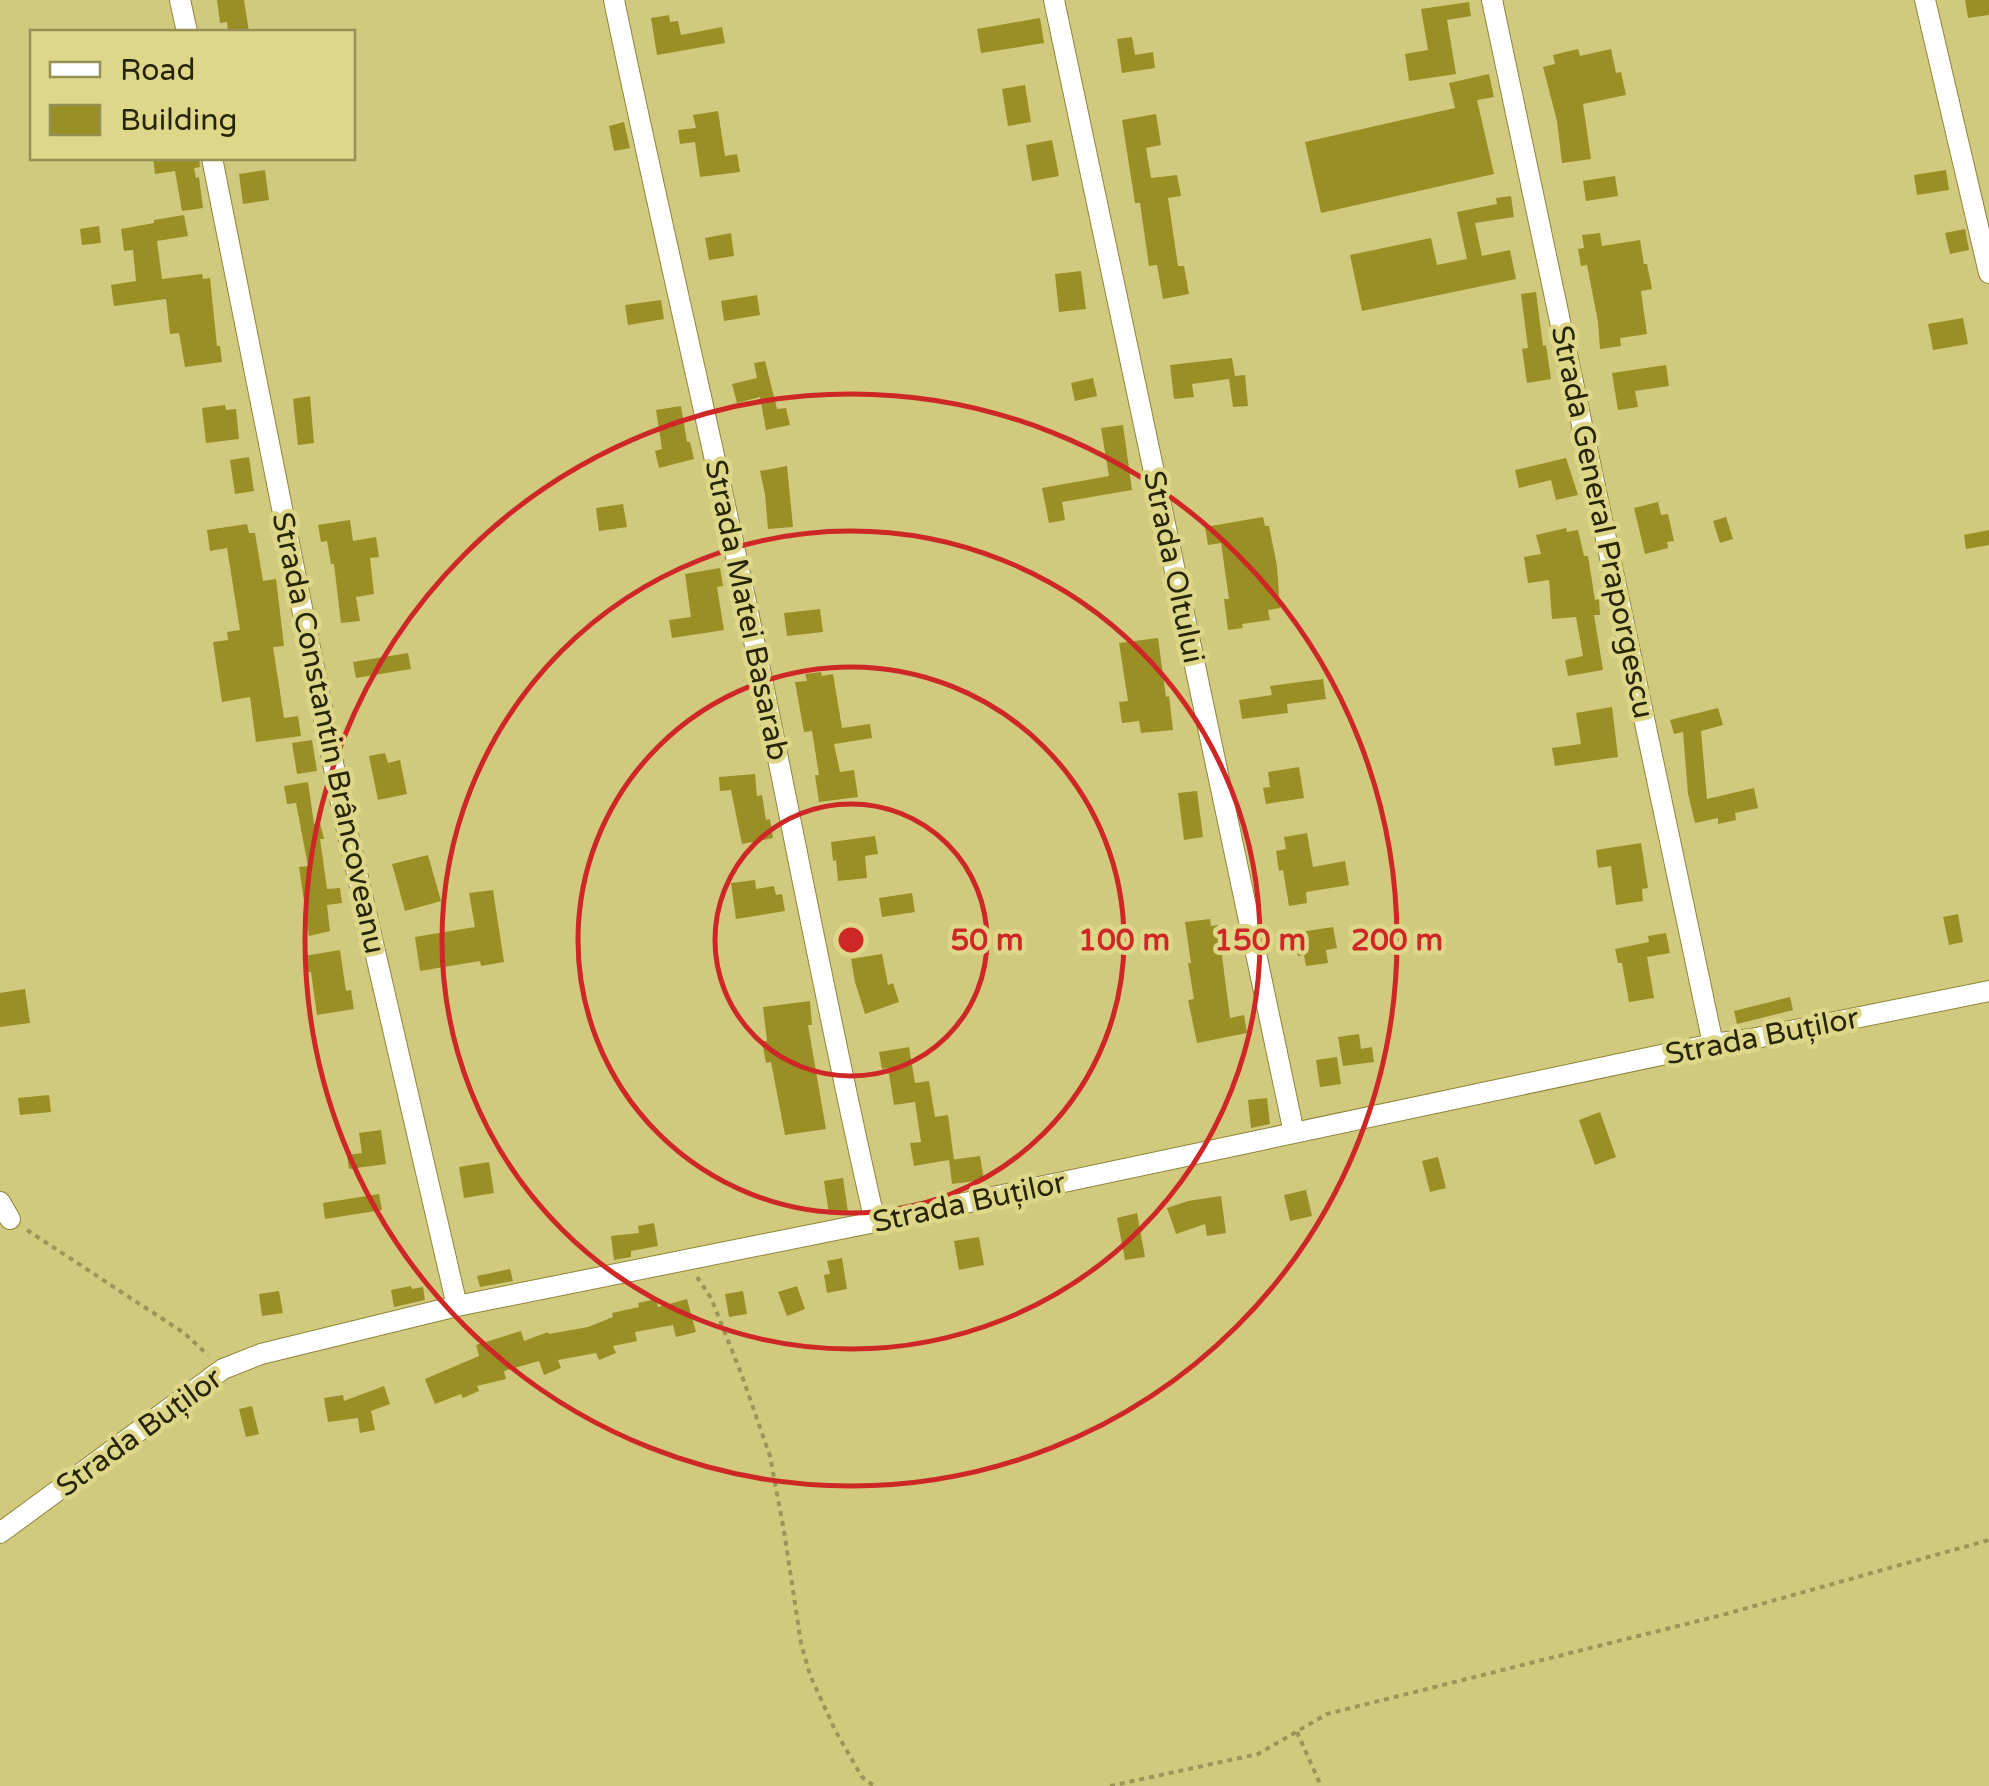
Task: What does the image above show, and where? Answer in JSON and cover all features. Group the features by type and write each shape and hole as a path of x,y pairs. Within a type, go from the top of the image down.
{"street":[{"path":"180,0 187,30"},
{"name":"Strada Matei Basarab","path":"614,0 719,475 874,1222"},
{"name":"Strada Oltului","path":"1054,0 1294,1133"},
{"name":"Strada General Praporgescu","path":"1492,0 1714,1044"},
{"path":"1925,0 1989,274"},
{"name":"Strada Constantin Brâncoveanu","path":"212,160 343,812 457,1306"},
{"name":"Strada Buților","path":"0,1532 223,1368 261,1354 457,1306 1989,990"}],"path":[{"path":"5,1210 184,1333 223,1368"},
{"path":"686,1260 711,1298 770,1456 801,1643 810,1675 862,1777 874,1786"},
{"path":"1110,1786 1258,1754 1327,1714 1722,1616 1989,1540"},
{"path":"1298,1732 1321,1786"}],"building":[{"path":"217,0 244,0 249,30 228,30 227,22 220,23"},
{"path":"1965,0 1989,0 1989,15 1968,18"},
{"path":"1469,2 1471,16 1447,20 1456,74 1409,81 1405,54 1428,50 1421,9"},
{"path":"669,15 670,22 678,21 681,35 722,27 725,43 657,55 651,18"},
{"path":"1040,18 1044,43 981,53 977,29"},
{"path":"1132,37 1135,55 1153,52 1155,68 1122,73 1117,39"},
{"path":"1578,49 1580,56 1611,49 1626,95 1583,104 1591,159 1562,163 1557,121 1543,67 1555,64 1553,55"},
{"path":"1489,74 1494,97 1477,100 1494,174 1321,213 1305,142 1455,108 1449,83"},
{"path":"1025,85 1031,122 1008,126 1002,89"},
{"path":"718,111 725,156 737,154 740,172 700,177 695,142 680,144 678,130 696,128 693,115"},
{"path":"1156,114 1161,145 1146,148 1151,178 1177,175 1181,196 1168,198 1178,266 1184,266 1189,294 1163,299 1157,265 1149,266 1122,120"},
{"path":"624,122 630,148 614,151 609,126"},
{"path":"1052,140 1059,176 1032,181 1026,145"},
{"path":"153,160 199,160 200,167 194,168 203,208 182,211 175,171 155,174"},
{"path":"265,170 269,200 243,204 239,174"},
{"path":"1946,170 1949,190 1917,195 1914,175"},
{"path":"1615,176 1618,196 1586,201 1583,181"},
{"path":"1511,196 1514,217 1475,223 1482,256 1510,250 1516,279 1362,311 1350,255 1431,238 1437,265 1467,259 1457,212 1497,204 1496,198"},
{"path":"184,215 188,236 157,241 162,279 202,274 203,279 210,278 222,362 185,367 179,333 170,334 166,299 114,306 111,285 136,281 133,250 124,251 121,229"},
{"path":"99,226 101,243 82,245 80,229"},
{"path":"1965,229 1969,250 1950,254 1945,233"},
{"path":"731,233 734,256 709,260 705,238"},
{"path":"1600,233 1602,246 1640,240 1652,289 1641,291 1647,334 1620,338 1621,346 1600,349 1587,265 1581,266 1578,249 1584,248 1582,235"},
{"path":"1081,271 1086,309 1059,312 1055,274"},
{"path":"1536,292 1551,379 1527,383 1522,349 1528,348 1521,294"},
{"path":"757,295 760,315 724,321 721,301"},
{"path":"661,300 664,319 628,325 625,305"},
{"path":"1963,318 1968,344 1933,350 1928,324"},
{"path":"1232,358 1235,376 1245,375 1248,406 1233,407 1229,379 1192,384 1194,397 1174,399 1170,365"},
{"path":"765,361 777,409 786,408 790,425 766,430 760,397 737,403 732,384 757,378 754,363"},
{"path":"1666,365 1669,386 1635,391 1638,407 1618,410 1612,373"},
{"path":"1093,378 1097,396 1075,401 1071,383"},
{"path":"310,396 314,443 298,445 293,399"},
{"path":"225,405 226,410 236,409 239,439 206,443 202,408"},
{"path":"681,406 694,459 659,468 655,451 662,449 656,410"},
{"path":"1123,425 1132,490 1062,502 1065,520 1049,523 1042,488 1109,476 1101,428"},
{"path":"249,457 254,491 235,494 230,460"},
{"path":"1566,458 1578,495 1556,500 1551,480 1519,488 1515,470"},
{"path":"787,466 793,527 768,529 760,471"},
{"path":"1658,502 1661,515 1668,514 1674,541 1667,542 1668,548 1645,554 1634,508"},
{"path":"623,504 627,527 599,531 596,508"},
{"path":"1263,517 1265,526 1269,526 1277,566 1280,608 1268,610 1270,620 1228,630 1224,599 1229,599 1221,543 1208,545 1205,527"},
{"path":"1726,517 1733,539 1720,543 1713,521"},
{"path":"350,520 353,541 376,537 379,557 370,558 374,594 356,597 360,621 341,623 334,564 327,541 321,542 318,525"},
{"path":"247,524 249,533 255,533 263,581 276,579 284,646 273,647 284,718 298,716 301,736 256,742 250,697 222,702 213,642 228,640 227,632 240,630 227,548 210,551 207,530"},
{"path":"1566,528 1567,532 1578,530 1584,556 1588,556 1595,600 1599,599 1600,615 1594,615 1603,670 1568,676 1565,660 1583,656 1576,617 1552,619 1549,580 1528,583 1524,557 1541,554 1536,535"},
{"path":"1989,530 1989,545 1966,549 1964,535"},
{"path":"720,568 723,586 717,587 724,630 672,638 669,620 691,617 685,574"},
{"path":"820,609 823,632 787,636 784,613"},
{"path":"1158,638 1173,730 1141,733 1139,721 1122,723 1119,702 1128,701 1119,643"},
{"path":"408,653 411,669 356,678 353,662"},
{"path":"821,672 822,676 833,674 842,728 870,724 872,738 834,744 840,772 854,770 858,797 819,802 812,731 804,732 795,682 807,681 805,674"},
{"path":"1323,679 1326,699 1287,704 1288,713 1242,719 1239,700 1272,695 1270,686"},
{"path":"1612,707 1618,757 1555,766 1552,748 1581,744 1576,713"},
{"path":"1718,708 1723,725 1701,731 1707,799 1754,788 1758,808 1735,813 1736,820 1718,824 1718,818 1695,823 1688,794 1683,732 1674,734 1670,720"},
{"path":"312,740 317,771 297,774 292,743"},
{"path":"385,753 388,763 400,760 407,794 378,800 369,756"},
{"path":"1299,767 1304,798 1266,804 1263,788 1270,787 1268,772"},
{"path":"755,774 757,796 762,795 773,838 742,844 731,790 720,791 719,777"},
{"path":"308,782 314,824 320,823 324,839 320,839 327,889 340,888 342,903 327,905 330,931 309,936 299,867 308,866 296,803 287,804 284,786"},
{"path":"1197,791 1203,837 1184,840 1178,793"},
{"path":"1307,833 1313,867 1345,861 1349,885 1306,892 1307,903 1289,906 1276,851 1286,849 1284,837"},
{"path":"875,836 878,854 865,856 867,878 838,881 831,842"},
{"path":"1641,843 1648,888 1642,889 1643,901 1616,905 1611,866 1598,868 1596,850"},
{"path":"428,855 441,901 405,911 392,864"},
{"path":"755,880 756,889 774,886 776,895 782,894 785,911 736,919 731,883"},
{"path":"493,890 504,962 481,966 480,961 420,971 415,937 475,927 469,893"},
{"path":"912,893 915,912 882,917 879,898"},
{"path":"1958,914 1963,942 1949,945 1943,917"},
{"path":"1210,919 1211,926 1218,925 1230,1018 1244,1015 1247,1033 1197,1043 1188,1000 1194,999 1185,922"},
{"path":"1333,927 1337,948 1326,950 1328,963 1306,966 1304,955 1298,956 1294,933"},
{"path":"1666,933 1670,953 1647,957 1654,998 1629,1002 1622,963 1618,963 1615,949 1649,942 1648,936"},
{"path":"340,950 346,991 351,990 354,1009 317,1015 311,972 306,972 304,956"},
{"path":"882,954 888,985 893,983 899,1002 865,1014 851,959"},
{"path":"25,989 30,1023 0,1027 0,993"},
{"path":"1790,997 1793,1010 1737,1024 1734,1011"},
{"path":"810,1001 812,1025 808,1025 826,1129 785,1135 771,1062 766,1063 762,1041 767,1041 763,1007"},
{"path":"1359,1034 1361,1049 1372,1047 1374,1062 1343,1066 1338,1037"},
{"path":"909,1047 915,1083 929,1081 935,1117 948,1115 954,1159 980,1156 984,1180 952,1184 949,1160 914,1166 910,1143 921,1142 915,1102 894,1105 888,1068 882,1069 879,1052"},
{"path":"1337,1057 1341,1084 1320,1087 1316,1060"},
{"path":"49,1095 51,1112 20,1115 18,1098"},
{"path":"1267,1098 1270,1124 1251,1128 1248,1100"},
{"path":"1600,1112 1616,1157 1595,1165 1579,1120"},
{"path":"381,1130 386,1164 349,1169 347,1155 362,1153 359,1133"},
{"path":"1438,1157 1446,1188 1430,1192 1422,1161"},
{"path":"489,1162 494,1193 464,1198 459,1167"},
{"path":"843,1178 848,1212 829,1214 824,1181"},
{"path":"1306,1190 1312,1216 1290,1221 1284,1195"},
{"path":"379,1194 382,1210 325,1219 323,1203"},
{"path":"1221,1196 1226,1233 1207,1236 1205,1224 1176,1234 1167,1208"},
{"path":"1137,1213 1145,1257 1125,1260 1117,1218"},
{"path":"654,1223 658,1246 631,1251 631,1257 614,1260 611,1236 639,1233 638,1226"},
{"path":"979,1237 984,1265 959,1270 954,1241"},
{"path":"842,1258 847,1289 827,1293 827,1261"},
{"path":"510,1269 513,1281 480,1287 477,1276"},
{"path":"797,1286 805,1309 787,1316 778,1292"},
{"path":"423,1287 425,1300 394,1307 391,1290"},
{"path":"279,1291 283,1313 262,1316 259,1294"},
{"path":"743,1291 747,1314 729,1317 725,1294"},
{"path":"656,1299 658,1307 687,1299 696,1332 676,1337 673,1325 635,1332 637,1341 613,1346 616,1353 599,1360 596,1353 558,1360 561,1368 544,1375 539,1361 504,1371 506,1379 477,1386 479,1391 463,1398 461,1394 435,1404 425,1379 479,1356 476,1345 521,1331 524,1341 548,1332 588,1327 613,1317 612,1313"},
{"path":"384,1386 390,1404 371,1411 375,1430 360,1433 358,1418 328,1422 324,1398 343,1395 344,1401"},
{"path":"252,1406 259,1434 246,1437 239,1409"}]}
